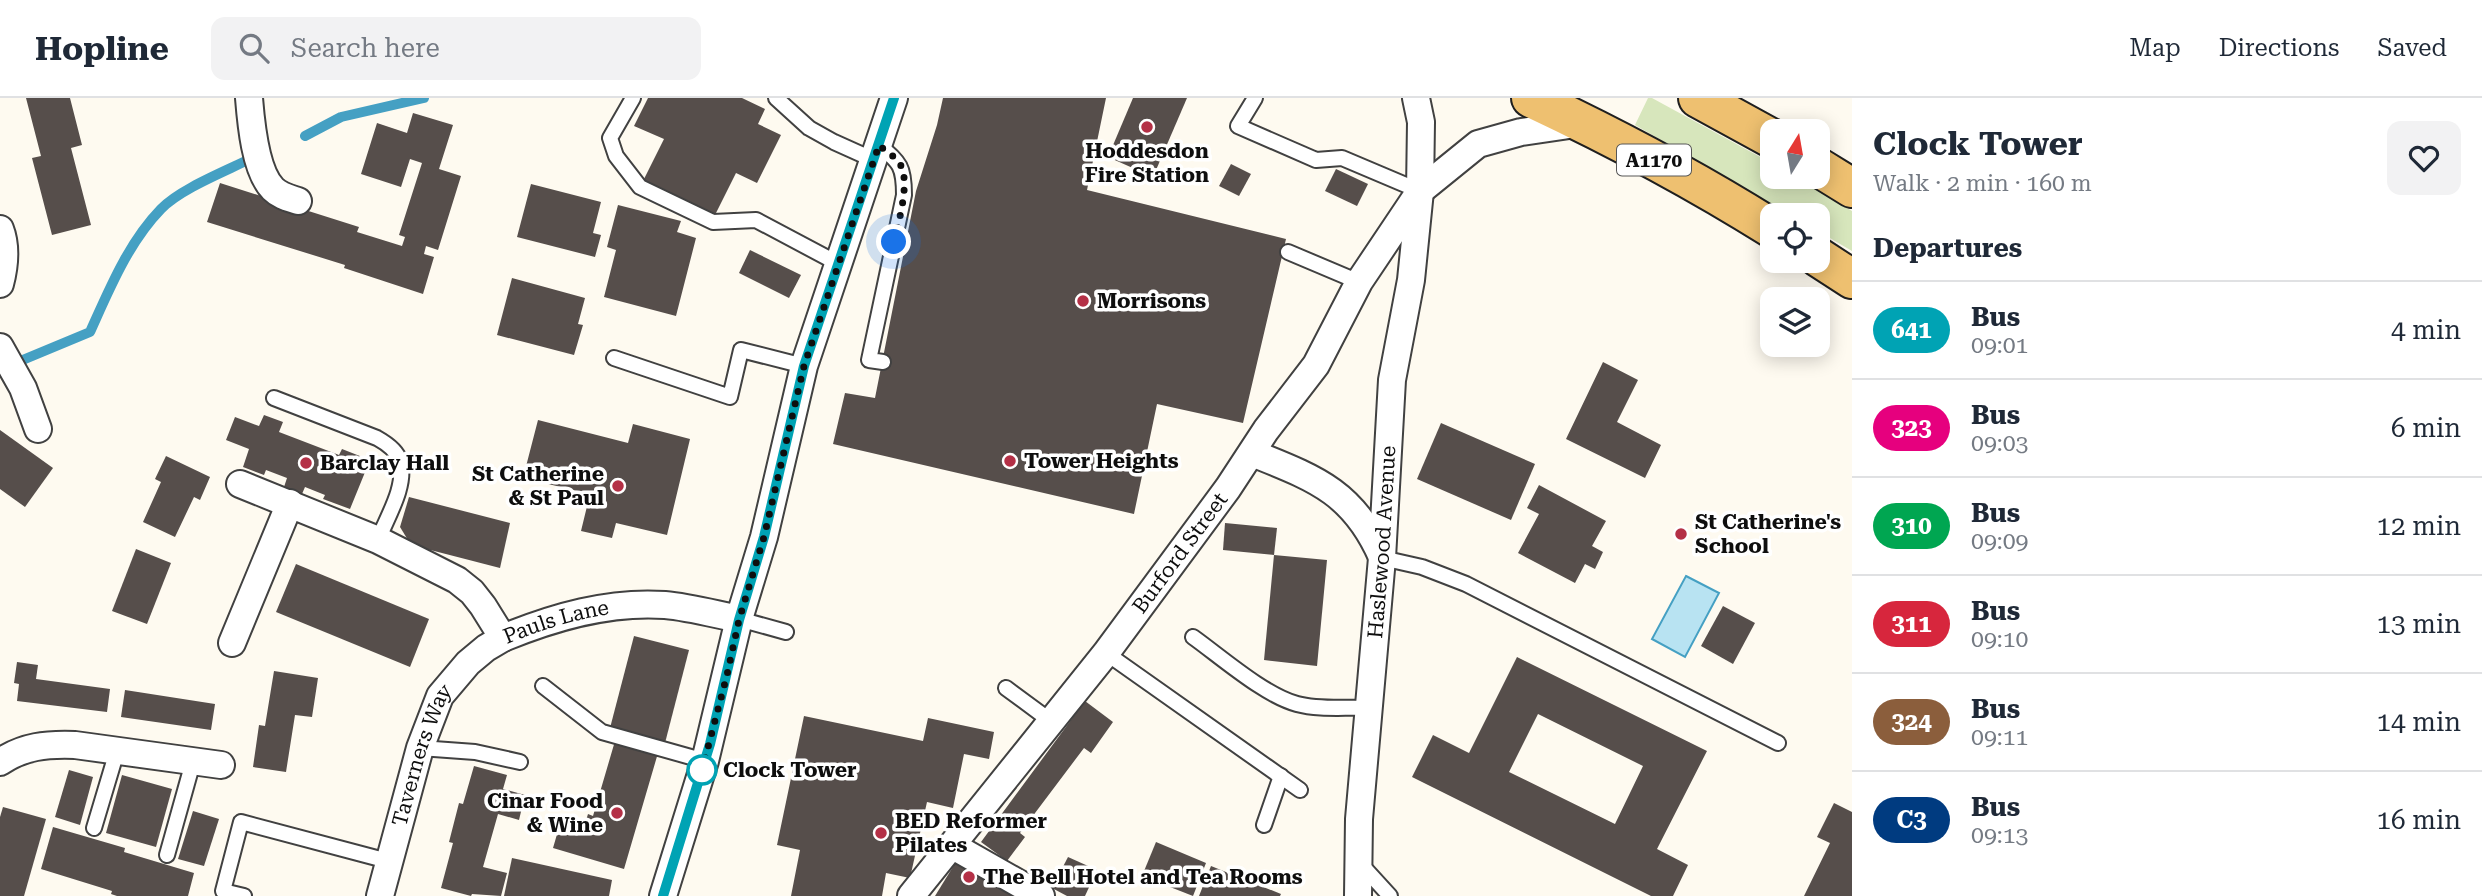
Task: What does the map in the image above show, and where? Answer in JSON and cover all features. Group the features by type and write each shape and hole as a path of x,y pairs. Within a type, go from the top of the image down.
{"main road":[{"name":"A1170","path":"1531,98 1719,195 1760,221"},
{"path":"1698,98 1760,132"},
{"path":"1830,174 1852,188"},
{"path":"1830,265 1852,279"}],"street":[{"path":"249,98 257,152 267,179 273,189 298,201"},
{"path":"663,896 705,761 739,620 764,537 804,366 894,98"},
{"path":"1416,98 1421,122 1420,191"},
{"name":"Burford Street","path":"911,896 1106,653 1228,488 1316,365 1359,282 1420,191 1478,144 1521,132 1583,123"},
{"name":"Haslewood Avenue","path":"1358,896 1357,860 1367,708 1382,558 1392,380 1411,280 1420,191"},
{"path":"0,229 5,251 0,284"},
{"path":"0,347 17,375 38,429"},
{"path":"1252,453 1311,478 1346,502 1362,520 1382,558"},
{"name":"Pauls Lane","path":"240,484 378,540 457,580 472,592 503,638 559,617 628,605 668,606 739,620"},
{"path":"232,643 289,503"},
{"name":"Taverners Way","path":"380,896 420,748 440,696 451,681 486,648 503,638"},
{"path":"0,761 24,749 50,744 222,765"},
{"path":"953,846 1041,896"}],"lane":[{"path":"633,98 610,138 616,156 640,187 713,222 756,220 839,264"},
{"path":"776,98 809,128 834,142 876,153 900,164 904,175 904,195 869,360 883,362"},
{"path":"1255,98 1238,126 1316,160 1342,158 1420,191"},
{"path":"1288,252 1359,282"},
{"path":"614,358 730,397 741,350 804,366"},
{"path":"274,398 377,438 390,446 400,459 402,478 378,540"},
{"path":"1382,558 1422,567 1466,583 1778,743"},
{"path":"739,620 786,632"},
{"path":"1193,637 1266,689 1290,701 1318,707 1367,708"},
{"path":"1106,653 1300,790"},
{"path":"543,686 602,732 705,761"},
{"path":"1006,688 1052,722"},
{"path":"420,748 475,752 520,762"},
{"path":"94,828 117,751"},
{"path":"167,855 193,762"},
{"path":"1264,825 1281,776"},
{"path":"244,896 223,891 241,822 388,861"},
{"path":"1357,860 1390,896"}],"green space":[{"path":"1648,98 1652,98 1760,157 1760,189 1815,189 1852,211 1852,251 1830,238 1830,203 1770,203 1635,125"}],"water":[{"path":"1686,576 1719,593 1685,657 1652,639"}],"building":[{"path":"26,98 70,98 82,145 71,148 91,225 52,235 32,158 41,156"},
{"path":"648,98 742,98 765,109 758,124 781,135 757,183 736,173 715,215 643,181 664,139 634,126"},
{"name":"Morrisons","path":"943,98 1106,98 1087,190 1286,239 1243,423 1157,404 1134,514 833,444 845,393 875,398 916,191"},
{"name":"Hoddesdon Fire Station","path":"1133,98 1187,98 1153,177 1108,157"},
{"path":"413,113 453,125 439,169 461,176 438,250 426,246 424,254 434,257 423,294 344,268 345,265 207,222 220,183 359,227 357,232 402,246 405,237 399,235 422,163 410,159 401,187 361,174 377,123 407,133"},
{"path":"1231,164 1251,174 1239,196 1219,186"},
{"path":"1336,169 1368,184 1357,206 1325,191"},
{"path":"531,184 601,202 593,233 601,235 595,257 517,237"},
{"path":"618,205 681,221 677,232 696,238 676,316 604,297 616,250 607,247"},
{"path":"750,250 801,275 789,298 739,273"},
{"path":"512,278 585,298 578,324 583,325 574,355 497,335"},
{"path":"1603,362 1638,380 1617,422 1661,445 1645,478 1566,439"},
{"name":"Barclay Hall","path":"264,415 283,422 279,432 339,455 342,449 370,460 350,509 323,499 325,495 305,487 302,494 284,487 287,478 266,470 264,475 243,467 249,449 226,440 235,417 259,426"},
{"name":"St Catherine & St Paul","path":"538,420 628,443 633,424 690,439 667,535 616,523 612,538 581,531 590,494 523,478"},
{"path":"1441,423 1535,464 1511,520 1417,479"},
{"path":"0,430 53,468 25,507 0,489"},
{"path":"166,456 210,477 200,500 194,497 175,537 143,522 161,482 155,479"},
{"path":"1539,485 1606,521 1592,546 1603,552 1595,569 1585,564 1575,583 1518,553 1539,514 1527,508"},
{"path":"409,497 510,523 500,568 411,545 400,527"},
{"path":"1225,523 1277,528 1274,555 1223,550"},
{"path":"136,549 171,563 147,624 112,611"},
{"path":"1274,555 1327,560 1317,666 1264,660"},
{"path":"296,564 429,619 410,667 276,612"},
{"path":"1723,606 1755,623 1733,664 1701,646"},
{"path":"634,636 689,650 665,743 610,728"},
{"path":"1517,657 1707,751 1657,849 1688,865 1673,896 1651,896 1412,777 1433,735 1469,753","holes":["1538,714 1643,766 1615,824 1509,772"]},
{"path":"17,662 38,665 36,679 110,689 107,712 17,701 19,684 14,683"},
{"path":"274,671 318,678 312,717 295,715 286,772 253,767 259,725 265,726"},
{"path":"125,690 215,704 211,730 121,717"},
{"path":"1085,701 1113,722 1091,753 1084,748 1020,833 1025,837 1007,861 981,842"},
{"path":"804,716 923,741 928,718 994,732 989,759 964,754 953,808 927,802 910,878 886,873 882,896 791,896 800,850 777,845"},
{"path":"615,741 658,753 624,869 553,848 560,824 583,830 588,814 593,816"},
{"path":"474,766 507,775 503,789 525,795 519,820 498,814 483,867 507,873 501,896 471,896 441,888 453,843 449,842 459,803 463,804"},
{"path":"69,770 93,777 80,825 55,817"},
{"path":"122,775 172,789 156,847 106,833"},
{"path":"1834,803 1852,812 1852,896 1804,896 1830,843 1817,837"},
{"path":"3,807 46,819 24,896 0,896 0,817"},
{"path":"193,811 219,819 204,866 178,859"},
{"path":"53,827 125,848 124,852 194,873 188,896 117,896 111,894 112,891 41,869"},
{"path":"1156,842 1206,863 1193,896 1142,876"},
{"name":"The Bell Hotel and Tea Rooms","path":"959,857 1022,896 935,896"},
{"path":"1068,857 1097,870 1085,896 1067,896 1052,888"},
{"path":"512,858 612,880 609,896 504,896"},
{"path":"1211,866 1281,894 1199,896"}],"waterway":[{"path":"305,136 341,117 424,98"},
{"path":"13,364 90,332 129,252 161,209 193,187 256,156"}],"bus line":[{"name":"641","path":"663,896 710,744 739,620 764,537 804,366 894,98"}],"place":[{"name":"Hoddesdon Fire Station","path":"1147,127"},
{"name":"Morrisons","path":"1083,301"},
{"name":"Tower Heights","path":"1010,461"},
{"name":"Barclay Hall","path":"306,463"},
{"name":"St Catherine & St Paul","path":"618,486"},
{"name":"St Catherine's School","path":"1681,534"},
{"name":"Clock Tower","path":"702,770"},
{"name":"Cinar Food & Wine","path":"617,813"},
{"name":"BED Reformer Pilates","path":"881,833"},
{"name":"The Bell Hotel and Tea Rooms","path":"969,877"}],"route":[{"path":"702,770 739,620 764,537 804,366 879,145 900,164 904,175 904,195 894,242"}]}
